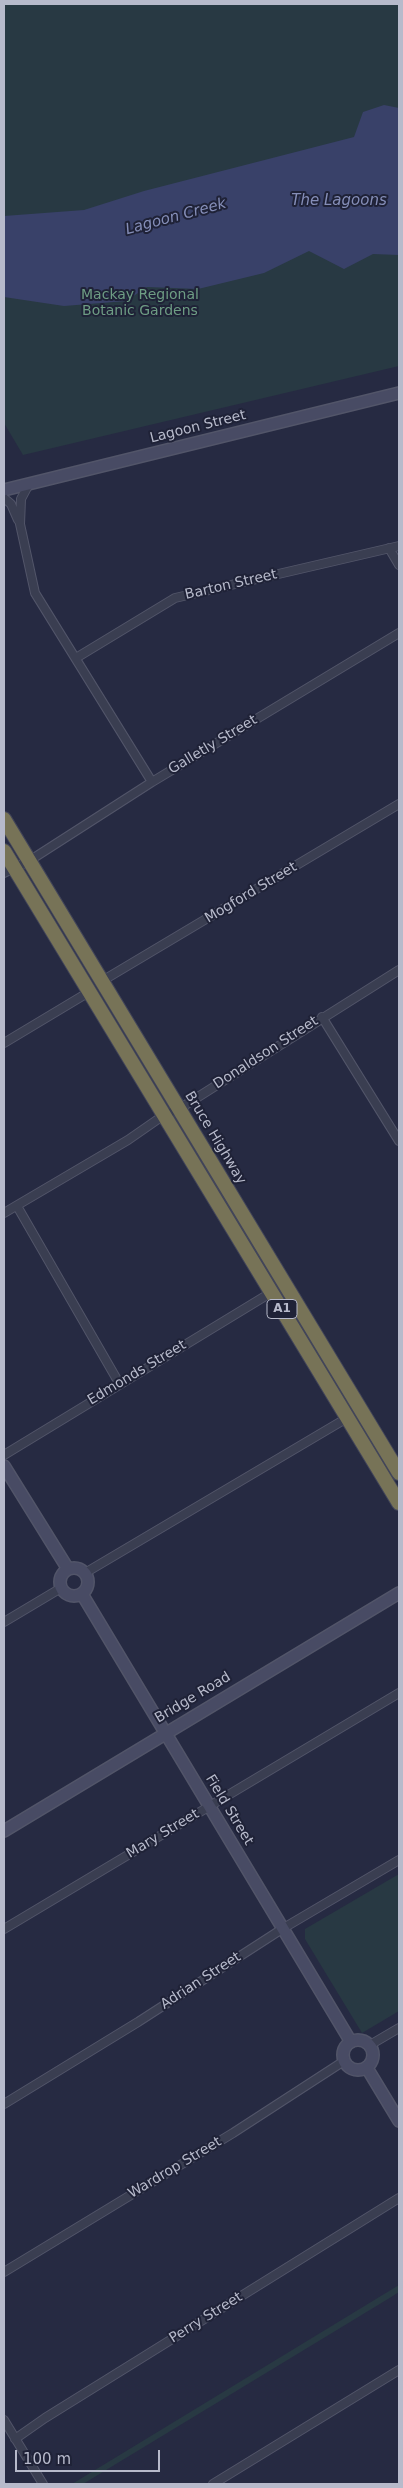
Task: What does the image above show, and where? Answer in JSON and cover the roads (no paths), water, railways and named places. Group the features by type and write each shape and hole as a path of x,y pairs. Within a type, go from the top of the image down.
{"highway":[{"name":"Bruce Highway","path":"4,819 399,1473"},
{"name":"A1","path":"4,851 9,870 89,992 399,1503"}],"street":[{"name":"Lagoon Street","path":"4,490 30,482 399,393"},
{"path":"20,524 21,499 30,482"},
{"path":"4,498 10,504 20,524 35,593 152,782"},
{"name":"Barton Street","path":"76,658 175,598 399,546"},
{"path":"389,548 399,564"},
{"name":"Galletly Street","path":"9,870 29,861 152,782 399,633"},
{"name":"Mogford Street","path":"102,982 399,804"},
{"name":"Donaldson Street","path":"4,1213 128,1140 164,1115 179,1109 399,970"},
{"path":"4,1044 89,992"},
{"path":"322,1017 399,1142"},
{"path":"17,1206 119,1383"},
{"name":"Edmonds Street","path":"4,1455 119,1383 272,1292"},
{"path":"86,1573 347,1418"},
{"path":"4,1466 68,1569"},
{"path":"78,1568 86,1573 88,1585 82,1594 70,1595 61,1588 61,1577 68,1569 78,1568"},
{"path":"4,1622 61,1588"},
{"name":"Bridge Road","path":"4,1831 399,1593"},
{"name":"Field Street","path":"82,1594 351,2042"},
{"name":"Mary Street","path":"4,1929 399,1693"},
{"name":"Adrian Street","path":"4,2104 138,2022 282,1929 399,1860"},
{"path":"370,2045 399,2028"},
{"path":"362,2040 370,2045 373,2059 366,2068 353,2070 344,2061 344,2050 351,2042 362,2040"},
{"name":"Wardrop Street","path":"4,2272 233,2133 344,2061"},
{"path":"366,2068 399,2121"},
{"name":"Perry Street","path":"15,2439 45,2418 399,2198"},
{"path":"213,2484 399,2370"},
{"path":"4,2420 43,2484"}],"water":[{"name":"The Lagoons","path":"384,105 399,108 399,255 373,254 344,269 309,251 264,273 198,289 147,287 126,301 64,306 4,297 4,216 84,210 144,191 354,137 363,112"}],"water label":[{"name":"Lagoon Creek","path":"176,217"}],"park label":[{"name":"Mackay Regional Botanic Gardens","path":"140,304"}]}
